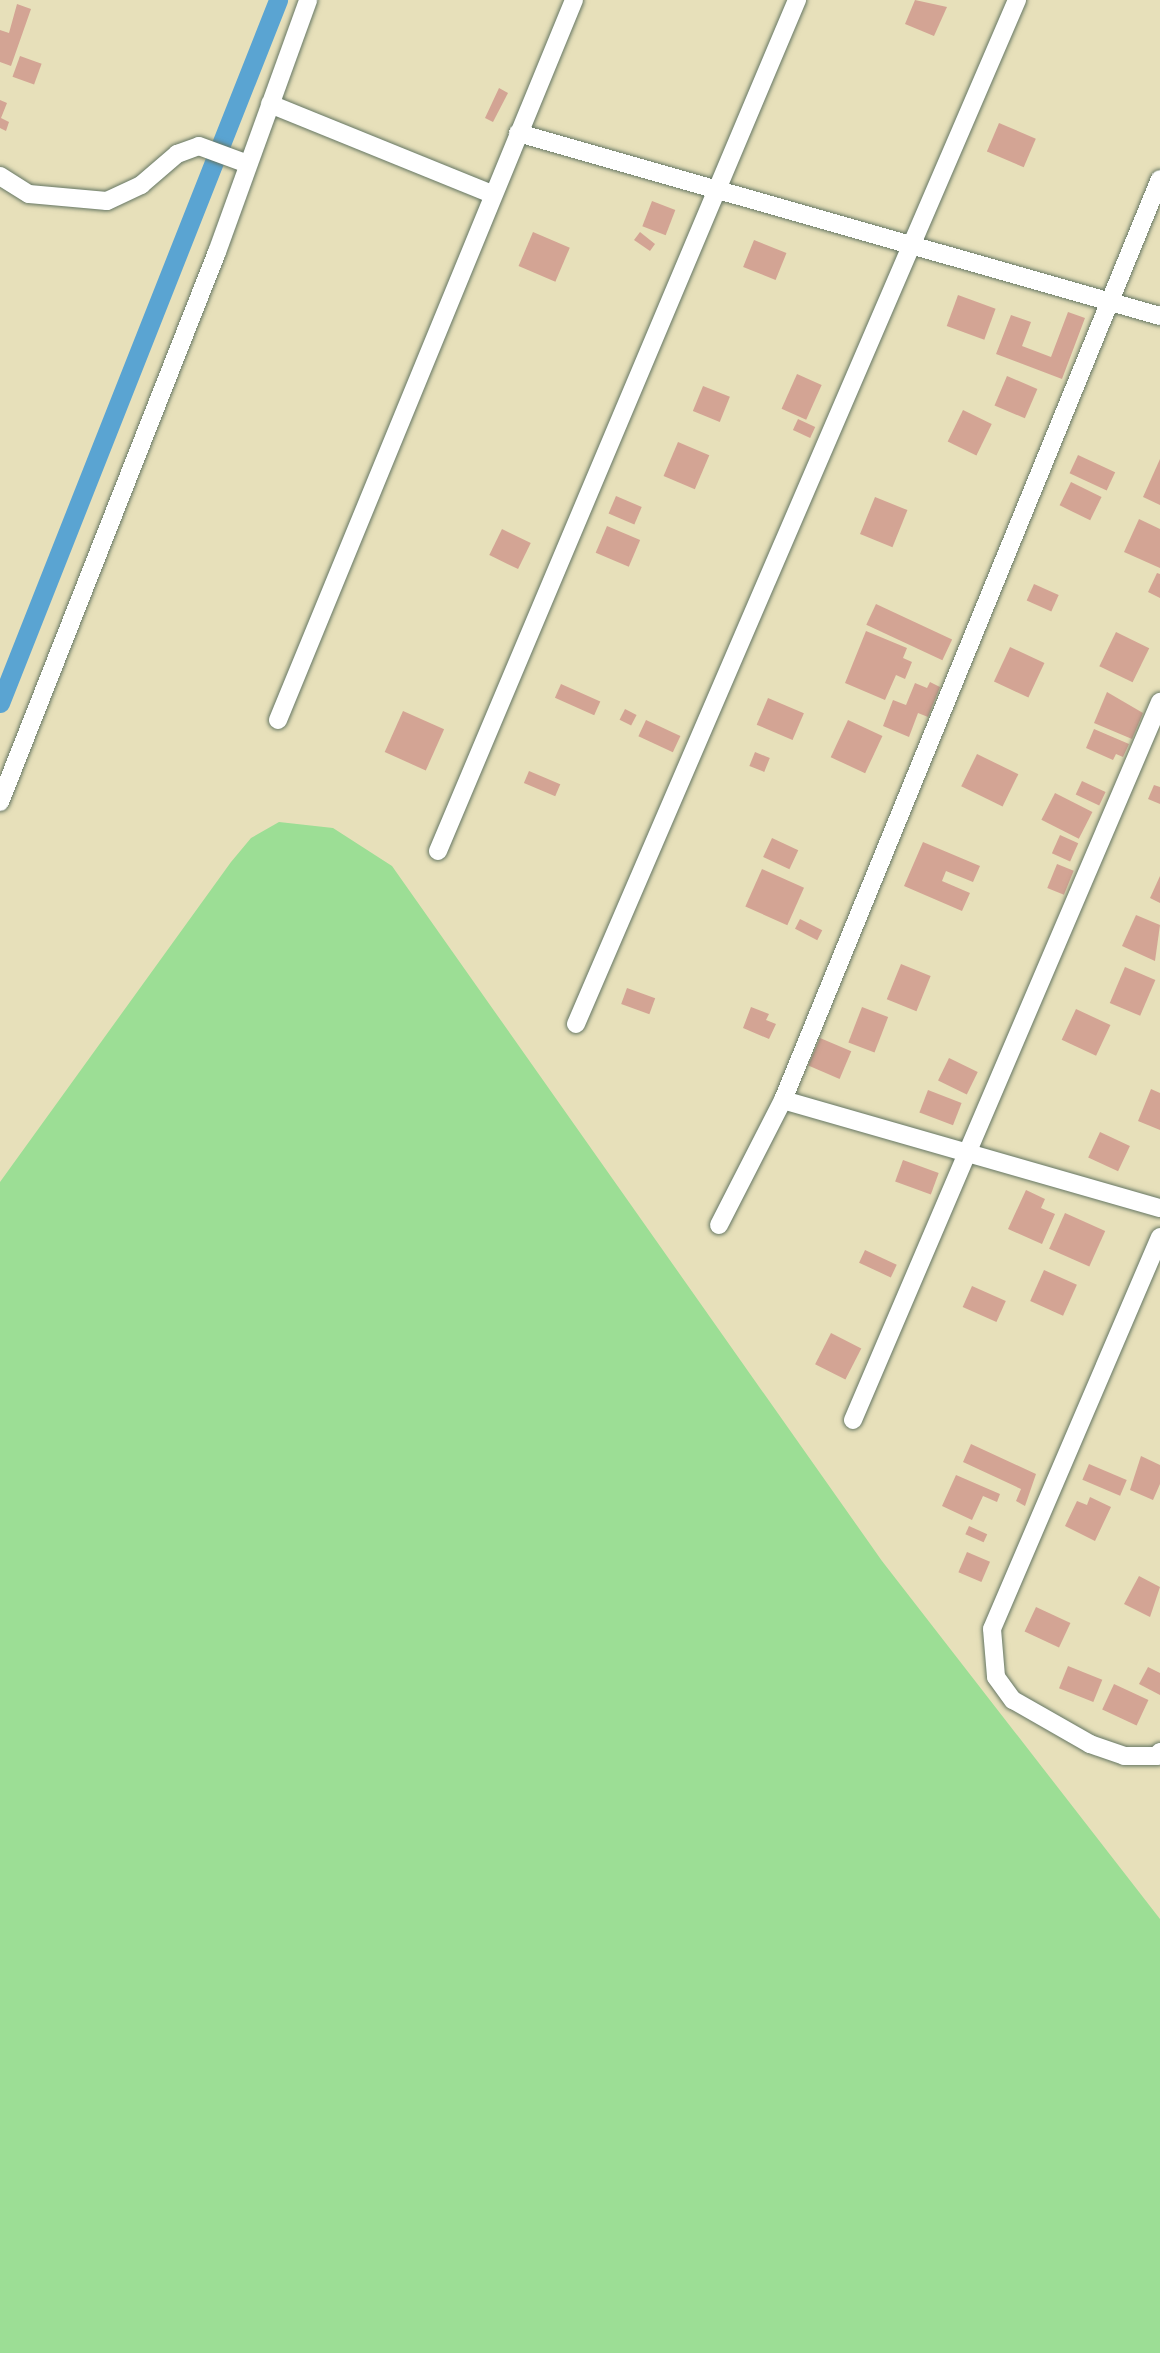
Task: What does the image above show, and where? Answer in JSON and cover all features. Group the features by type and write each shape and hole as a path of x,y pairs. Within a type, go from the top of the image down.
{"street":[{"path":"0,802 240,160 270,104 308,0"},
{"path":"278,719 574,0"},
{"path":"438,850 797,0"},
{"path":"576,1024 1017,0"},
{"path":"270,104 492,194"},
{"path":"518,133 1160,316"},
{"path":"0,176 29,194 107,201 141,185 177,154 199,146 240,160"},
{"path":"719,1225 783,1100 1160,179"},
{"path":"853,1420 1160,702"},
{"path":"783,1100 1160,1208"},
{"path":"1160,1237 992,1629 996,1677 1013,1700 1112,1752 1146,1756 1160,1752"}],"green space":[{"path":"279,822 333,828 392,866 882,1561 1160,1919 1160,2353 0,2353 0,1182 231,862 251,838"}],"building":[{"path":"915,0 947,7 934,36 905,24"},
{"path":"17,4 31,9 11,66 0,62 0,30 9,33"},
{"path":"20,56 42,64 34,85 12,77"},
{"path":"499,88 508,93 493,122 485,118"},
{"path":"0,100 7,103 1,118 9,122 6,131 0,128"},
{"path":"999,123 1036,139 1024,167 987,152"},
{"path":"652,201 675,210 666,235 642,226"},
{"path":"533,232 570,248 555,282 519,266"},
{"path":"640,232 655,244 650,251 634,240"},
{"path":"754,240 786,253 776,280 743,267"},
{"path":"958,295 996,309 984,340 947,326"},
{"path":"1068,312 1085,318 1062,379 996,354 1011,315 1031,322 1022,346 1051,357"},
{"path":"797,374 822,385 806,420 782,409"},
{"path":"1007,376 1037,389 1025,418 994,405"},
{"path":"703,386 730,397 720,422 693,411"},
{"path":"963,410 992,424 976,455 948,441"},
{"path":"798,419 815,427 810,438 793,430"},
{"path":"678,442 709,455 695,489 664,476"},
{"path":"1078,455 1115,472 1107,490 1070,473"},
{"path":"1160,459 1160,505 1143,497"},
{"path":"1071,482 1102,497 1090,520 1060,505"},
{"path":"616,496 642,507 634,524 609,513"},
{"path":"875,497 907,510 892,547 860,534"},
{"path":"1139,519 1160,529 1160,568 1124,552"},
{"path":"607,526 640,540 629,567 596,553"},
{"path":"502,529 531,543 518,569 489,555"},
{"path":"1157,573 1160,574 1160,598 1148,592"},
{"path":"1034,584 1059,595 1051,611 1027,600"},
{"path":"876,604 952,639 942,660 866,625"},
{"path":"866,631 907,648 903,658 912,662 905,679 896,675 885,700 845,683"},
{"path":"1116,632 1149,648 1133,682 1099,666"},
{"path":"1010,647 1044,663 1028,697 994,681"},
{"path":"930,682 940,687 928,717 918,713 909,737 883,726 893,700 906,705 915,683 927,688"},
{"path":"561,684 600,701 594,715 555,698"},
{"path":"1107,692 1143,713 1132,739 1094,723"},
{"path":"768,698 804,713 793,740 757,725"},
{"path":"625,709 637,715 631,726 620,720"},
{"path":"403,711 444,729 426,770 385,752"},
{"path":"646,720 680,736 673,752 638,736"},
{"path":"848,720 882,736 865,773 831,757"},
{"path":"1094,729 1129,744 1123,757 1116,754 1113,760 1086,748"},
{"path":"755,752 770,758 764,772 749,766"},
{"path":"977,754 1018,774 1003,807 961,786"},
{"path":"529,771 560,784 555,796 524,783"},
{"path":"1082,781 1106,792 1099,806 1076,795"},
{"path":"1154,785 1160,787 1160,804 1148,799"},
{"path":"1055,793 1092,812 1079,839 1041,820"},
{"path":"1060,835 1078,843 1070,861 1052,853"},
{"path":"772,838 798,850 789,869 763,857"},
{"path":"923,842 980,866 973,882 946,871 942,881 970,893 962,911 904,886"},
{"path":"1057,864 1074,871 1064,895 1047,888"},
{"path":"762,869 804,888 787,925 745,906"},
{"path":"1160,876 1160,903 1150,898"},
{"path":"1136,915 1160,925 1155,961 1122,946"},
{"path":"800,919 822,930 817,940 795,929"},
{"path":"901,964 931,976 916,1011 887,999"},
{"path":"1125,967 1155,980 1140,1016 1110,1003"},
{"path":"627,988 655,998 649,1014 621,1004"},
{"path":"751,1007 769,1014 766,1020 776,1024 769,1039 743,1028"},
{"path":"862,1007 888,1017 875,1053 848,1042"},
{"path":"1076,1009 1110,1025 1096,1056 1062,1040"},
{"path":"820,1038 851,1051 840,1079 808,1066"},
{"path":"949,1058 978,1072 967,1094 938,1080"},
{"path":"1151,1089 1160,1093 1160,1130 1138,1121"},
{"path":"928,1090 962,1103 953,1125 919,1112"},
{"path":"1100,1132 1130,1146 1118,1171 1088,1157"},
{"path":"903,1160 939,1173 931,1195 895,1182"},
{"path":"1026,1190 1045,1199 1041,1208 1055,1214 1042,1244 1008,1229"},
{"path":"1065,1213 1105,1231 1089,1267 1049,1249"},
{"path":"865,1250 897,1265 891,1277 859,1263"},
{"path":"1044,1270 1077,1285 1063,1316 1030,1301"},
{"path":"972,1286 1006,1301 996,1322 963,1307"},
{"path":"831,1333 861,1348 845,1380 815,1364"},
{"path":"971,1444 1036,1474 1025,1506 1016,1501 1021,1489 963,1462"},
{"path":"1141,1456 1160,1465 1160,1484 1153,1500 1130,1490"},
{"path":"1089,1464 1127,1480 1120,1496 1082,1480"},
{"path":"956,1475 1000,1494 997,1502 983,1496 972,1520 942,1506"},
{"path":"1090,1497 1111,1507 1095,1541 1065,1526 1077,1501 1087,1505"},
{"path":"969,1526 987,1534 984,1542 965,1534"},
{"path":"967,1552 990,1562 981,1582 958,1572"},
{"path":"1139,1576 1160,1587 1150,1617 1124,1604"},
{"path":"1036,1607 1070,1623 1059,1648 1025,1631"},
{"path":"1068,1666 1102,1680 1093,1702 1059,1688"},
{"path":"1148,1667 1160,1673 1160,1695 1139,1684"},
{"path":"1114,1684 1148,1700 1137,1725 1102,1709"}],"waterway":[{"path":"0,703 278,0"}]}
